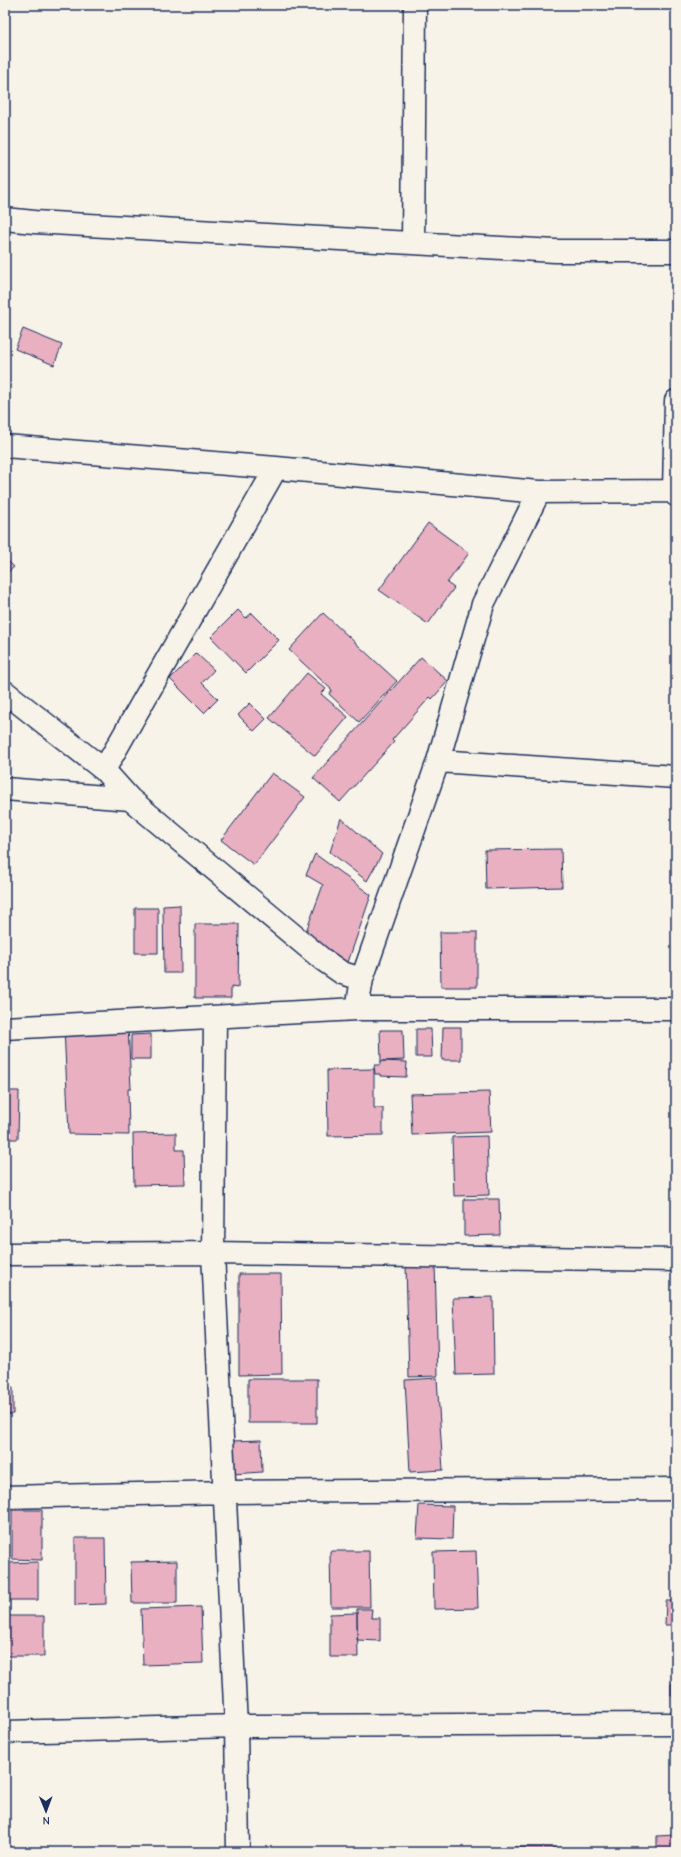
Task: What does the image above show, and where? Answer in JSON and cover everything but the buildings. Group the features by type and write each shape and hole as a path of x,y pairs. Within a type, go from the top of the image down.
{"street":[{"path":"413,243 415,5"},
{"path":"5,219 34,222 555,251 676,251"},
{"path":"5,446 276,468 539,492 675,493 676,401"},
{"path":"104,770 276,468"},
{"path":"357,1009 362,979 438,761 483,604 539,492"},
{"path":"5,692 104,770 130,799 322,958 342,973 362,979"},
{"path":"438,761 676,777"},
{"path":"5,789 130,799"},
{"path":"5,1028 357,1009 676,1009"},
{"path":"215,1017 213,1253 226,1492 236,1726 238,1852"},
{"path":"5,1254 213,1253 676,1260"},
{"path":"5,1497 226,1492 676,1489"},
{"path":"5,1732 236,1726 676,1724"}]}
